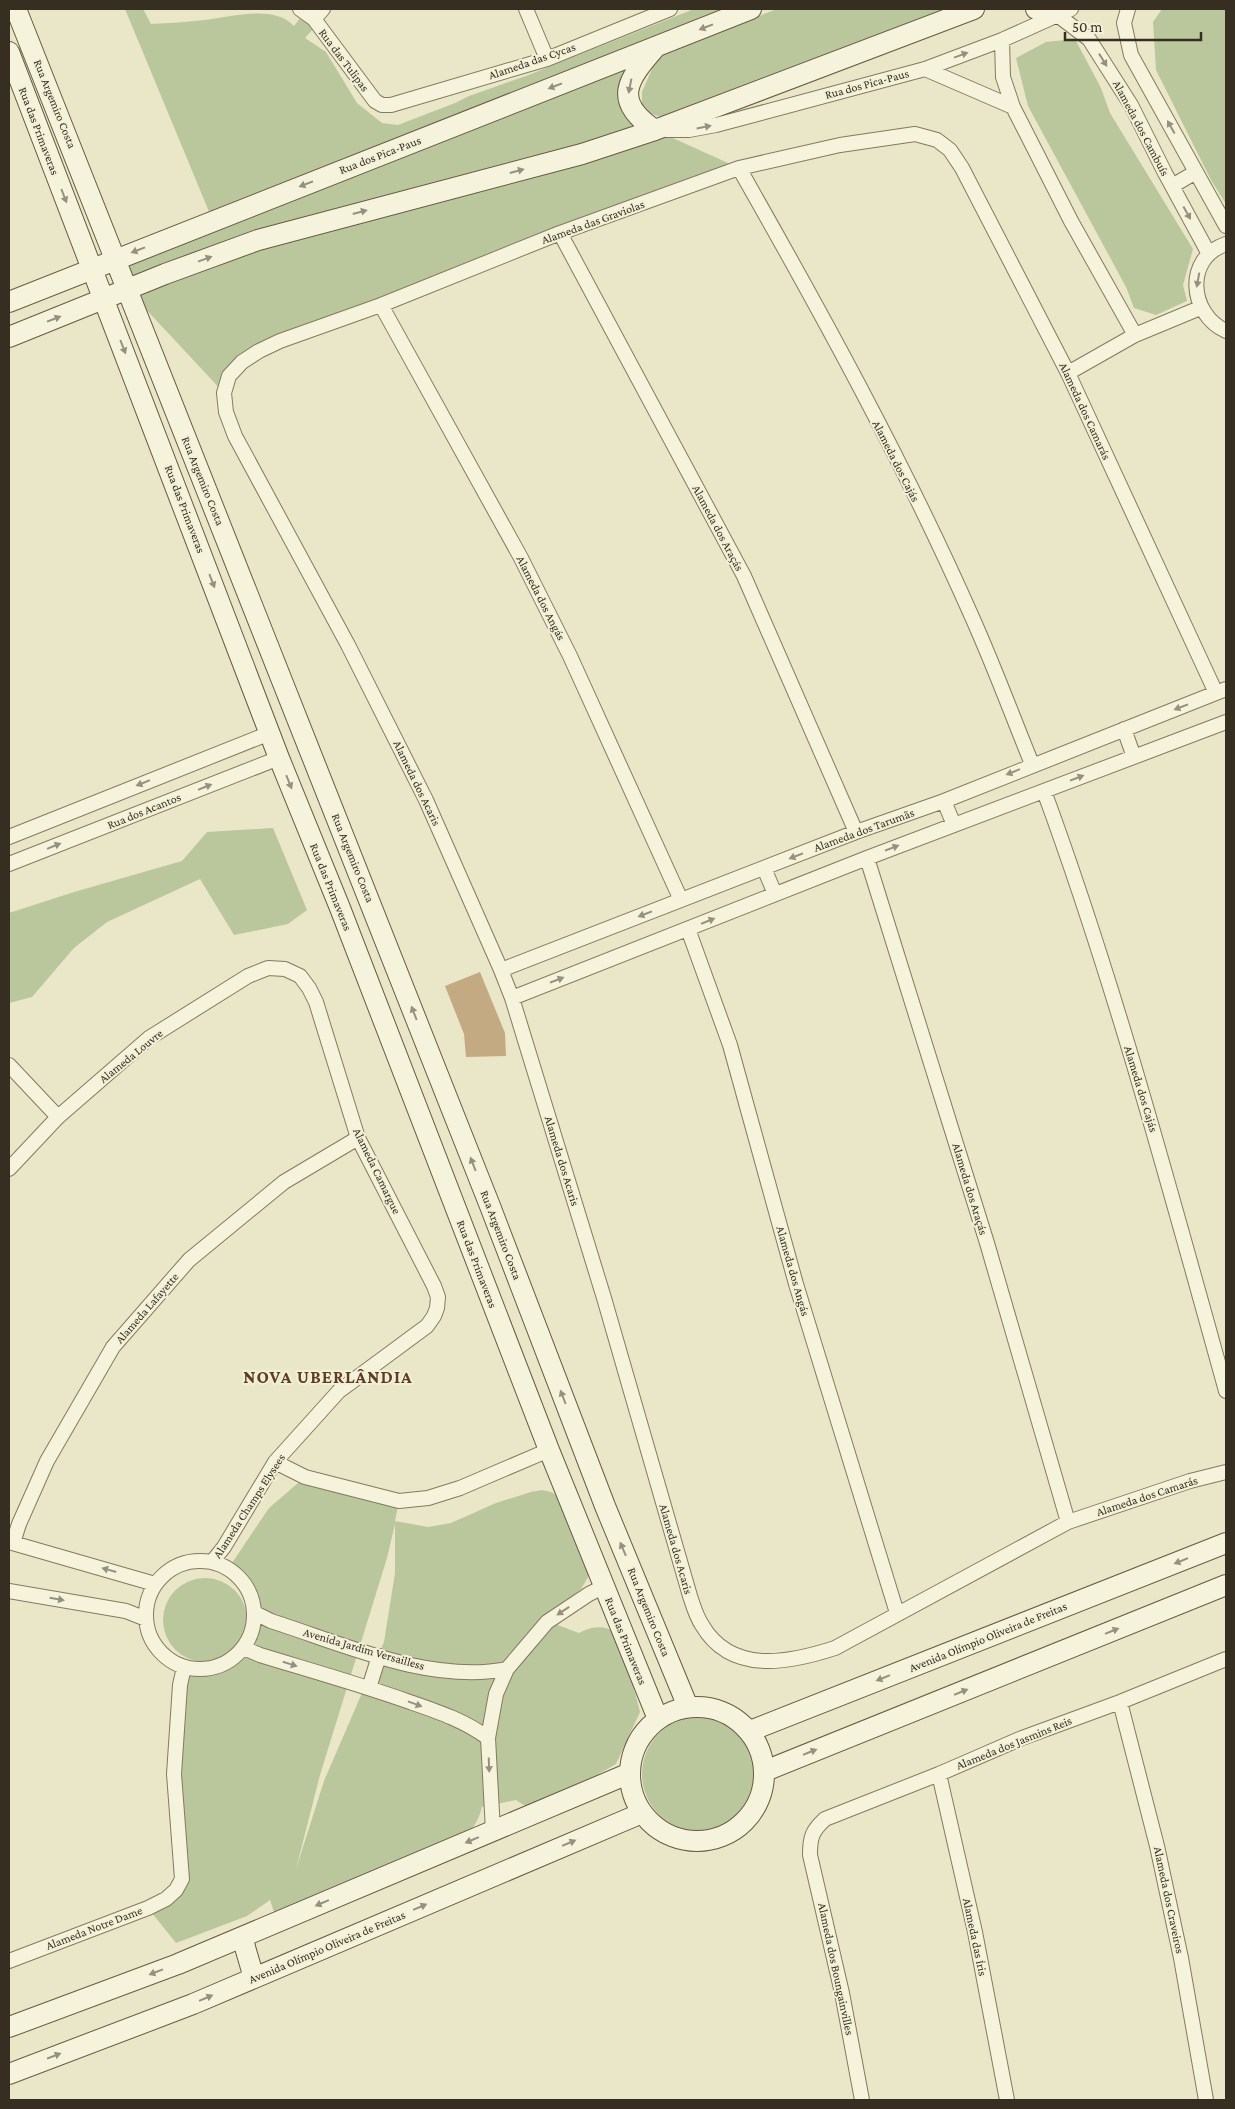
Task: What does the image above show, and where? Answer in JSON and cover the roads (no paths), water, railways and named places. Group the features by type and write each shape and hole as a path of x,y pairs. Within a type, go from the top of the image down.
{"street":[{"name":"Rua Argemiro Costa","path":"16,9 490,1206 605,1506 688,1707"},
{"name":"Rua das Tulipas","path":"300,9 318,14 375,101 382,105 391,105"},
{"path":"526,9 547,59"},
{"name":"Alameda das Cycas","path":"391,105 547,59 670,9"},
{"name":"Rua dos Pica-Paus","path":"9,302 91,268 751,9"},
{"name":"Rua dos Pica-Paus","path":"9,337 258,240 582,154 655,130 974,9"},
{"path":"1036,9 1064,12"},
{"name":"Alameda dos Cambuís","path":"1128,9 1124,23 1131,55 1226,226"},
{"name":"Rua dos Pica-Paus","path":"655,130 689,130 716,125 925,69 1002,40 1064,12"},
{"name":"Alameda dos Cambuís","path":"1064,12 1089,39 1131,105 1209,254"},
{"path":"1002,40 1003,76 1013,107 1071,221 1135,335"},
{"path":"655,130 635,113 628,98 628,84 635,71 656,46"},
{"name":"Rua das Primaveras","path":"9,52 15,88 105,300 279,758 549,1450 658,1719"},
{"path":"925,69 1013,107"},
{"path":"1131,105 1153,94"},
{"name":"Alameda das Graviolas","path":"259,351 280,341 381,305 560,233 739,168 840,145 915,134 937,140"},
{"name":"Alameda dos Camarás","path":"937,140 950,150 962,168 1068,373 1221,691"},
{"name":"Alameda dos Cajás","path":"739,168 821,316 915,497 972,617 1032,764"},
{"path":"1172,186 1196,172"},
{"name":"Alameda dos Araçás","path":"560,233 744,576 856,832"},
{"path":"1226,244 1209,254 1201,266 1196,280 1196,294 1200,308 1217,327 1226,331"},
{"name":"Alameda dos Angás","path":"381,305 521,558 570,656 681,900"},
{"path":"1068,373 1135,335 1200,308"},
{"name":"Alameda dos Acaris","path":"259,351 242,362 229,376 224,393 226,412 235,436 348,645 426,800 512,998 604,1298 690,1596 702,1625 718,1645 743,1658 772,1663 804,1658 835,1648 1068,1522"},
{"name":"Alameda dos Tarumãs","path":"501,970 856,832 944,801 1032,764 1221,691"},
{"path":"512,998 1044,790 1226,724"},
{"path":"1124,729 1134,756"},
{"name":"Rua dos Acantos","path":"9,837 270,733"},
{"name":"Rua dos Acantos","path":"9,864 279,758"},
{"name":"Alameda dos Cajás","path":"1044,790 1077,878 1152,1128 1226,1392"},
{"path":"944,801 954,825"},
{"name":"Alameda dos Araçás","path":"867,858 987,1243 1068,1522"},
{"path":"764,868 775,894"},
{"name":"Alameda dos Angás","path":"688,929 730,1045 796,1284 897,1613"},
{"name":"Alameda Louvre","path":"9,1169 58,1117 149,1038 248,976 268,968 285,968 300,976"},
{"name":"Alameda Camargue","path":"300,976 316,1002 358,1138 434,1286 438,1297 437,1308"},
{"path":"9,1065 58,1117"},
{"name":"Alameda Lafayette","path":"11,1542 47,1462 113,1347 189,1260 284,1182 358,1138"},
{"path":"459,1217 490,1206"},
{"name":"Alameda Champs Elysees","path":"212,1562 224,1547 275,1462 339,1391 421,1332 434,1316 437,1308"},
{"path":"275,1462 305,1477 399,1501 428,1498 460,1488 549,1450"},
{"name":"Alameda dos Camarás","path":"1068,1522 1190,1481 1226,1472"},
{"path":"574,1510 593,1503 605,1506"},
{"path":"11,1542 156,1584"},
{"name":"Avenida Olímpio Oliveira de Freitas","path":"750,1731 1226,1543"},
{"path":"193,1562 212,1562 228,1569 242,1580 251,1596 254,1613 252,1631 244,1648 232,1659 217,1667 200,1670 184,1667 169,1660 157,1649 149,1635 146,1619 148,1601 156,1584 174,1568 193,1562"},
{"path":"765,1771 1226,1585"},
{"path":"493,1832 488,1738 496,1694 507,1669 547,1622 589,1594 605,1586"},
{"path":"9,1591 126,1611 146,1619"},
{"name":"Avenida Jardim Versailless","path":"254,1613 271,1621 379,1656 436,1670 485,1674 507,1669"},
{"path":"244,1648 260,1655 369,1688 451,1717 473,1727 488,1738"},
{"path":"369,1688 379,1656"},
{"name":"Alameda dos Jasmins Reis","path":"810,1839 817,1827 826,1819 939,1774 1022,1738 1120,1702 1226,1659"},
{"name":"Alameda Notre Dame","path":"9,1961 148,1908 166,1899 176,1890 182,1879 182,1864 174,1774 180,1685 184,1667"},
{"name":"Alameda dos Craveiros","path":"1120,1702 1158,1846 1181,1958 1206,2100"},
{"path":"688,1707 711,1708 733,1716 750,1731 758,1743 765,1771 758,1804 736,1829 722,1837 707,1841 683,1840 660,1830 642,1813 633,1794 630,1773 633,1752 643,1734 658,1719 672,1711 688,1707"},
{"path":"9,2027 178,1964 630,1773"},
{"name":"Alameda das Íris","path":"939,1774 975,1932 1007,2100"},
{"name":"Avenida Olímpio Oliveira de Freitas","path":"9,2074 193,2004 642,1813"},
{"name":"Alameda dos Boungainvilles","path":"810,1839 810,1855 842,1992 862,2100"},
{"path":"242,1937 254,1978"}],"district":[{"name":"NOVA UBERLÂNDIA","path":"328,1377"}]}
